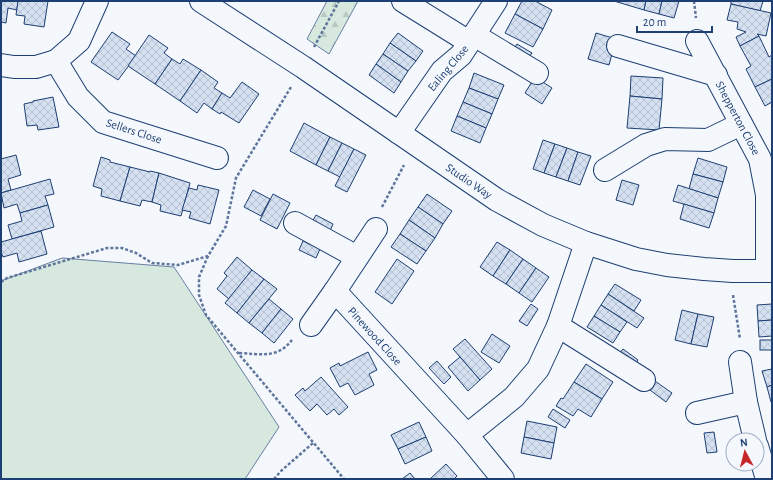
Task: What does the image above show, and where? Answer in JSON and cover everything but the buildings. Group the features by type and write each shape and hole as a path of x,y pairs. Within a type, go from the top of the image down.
{"street":[{"path":"1,65 14,67 36,67 56,61 79,41 97,1"},
{"name":"Studio Way","path":"201,1 303,67 497,200 543,226 586,243 636,259 704,269 770,271"},
{"path":"403,1 537,73"},
{"name":"Ealing Close","path":"407,139 442,71 461,55 496,1"},
{"name":"Shepperton Close","path":"697,41 760,159 768,178 767,195 770,271"},
{"path":"618,46 716,75"},
{"name":"Sellers Close","path":"56,61 78,97 103,122 216,158"},
{"path":"605,170 646,144 665,139 708,140 741,124"},
{"path":"295,223 357,257"},
{"path":"312,325 376,229"},
{"path":"466,435 514,397 538,369 558,326 586,243"},
{"name":"Pinewood Close","path":"334,291 466,435 503,479"},
{"path":"558,326 644,380"},
{"path":"740,362 746,402 753,432"},
{"path":"697,413 746,402"}],"path":[{"path":"339,1 303,67 236,178 226,226 208,256 199,277 199,295 206,315 344,479"},
{"path":"376,229 374,223 388,193 407,139"},
{"path":"1,282 7,278 107,248 122,248 136,253 152,263 178,265 208,256"},
{"path":"733,271 733,295 740,334 740,362"},
{"path":"238,354 272,354 285,349 301,329 312,325"},
{"path":"274,479 313,443"}],"green space":[{"path":"327,1 358,1 329,54 307,39"},
{"path":"62,258 174,267 279,427 245,479 1,479 1,281"}]}
